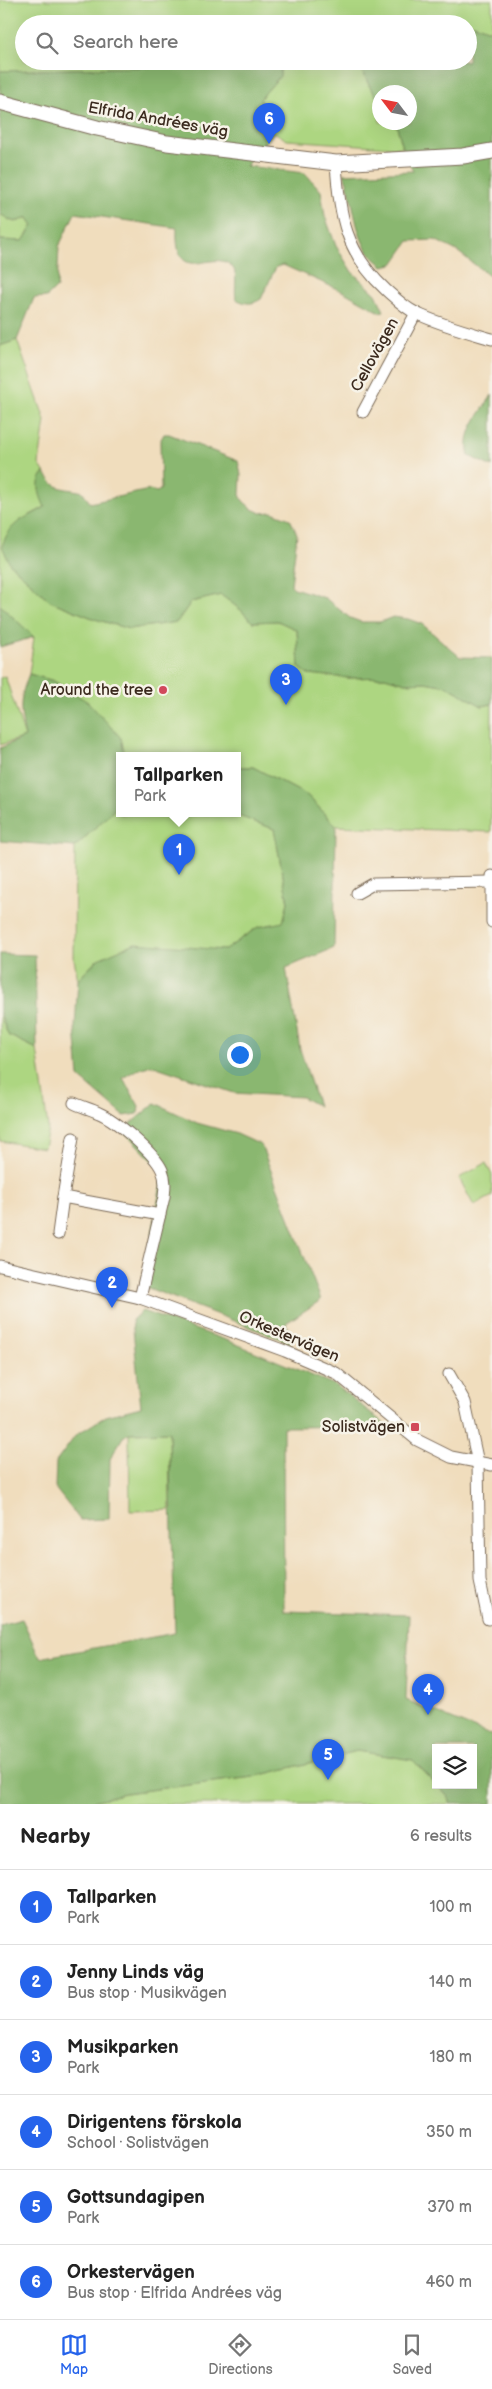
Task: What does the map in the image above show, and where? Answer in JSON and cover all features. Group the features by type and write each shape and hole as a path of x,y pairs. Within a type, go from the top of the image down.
{"street":[{"name":"Elfrida Andrées väg","path":"0,102 97,128 167,142 336,163 463,156 492,151"},
{"path":"336,163 341,217 352,247 368,273 399,301 416,313 492,339"},
{"name":"Cellovägen","path":"363,412 416,313"},
{"path":"357,893 373,884 491,879 492,922"},
{"path":"74,1103 100,1113 124,1130 159,1165 165,1185 160,1216 140,1298"},
{"path":"58,1234 73,1138"},
{"path":"63,1197 160,1216"},
{"name":"Orkestervägen","path":"0,1266 140,1298 227,1328 336,1373 416,1440 451,1457 492,1465"},
{"path":"449,1374 465,1402 478,1463 480,1581 488,1619"}],"green space":[{"path":"0,0 492,0 492,31 477,25 477,15 15,15 15,70 36,70 0,71"},
{"path":"477,25 492,31 492,278 457,251 435,240 409,241 393,264 383,266 371,255 364,245 344,174 413,171 398,130 417,130 417,85 372,85 372,90 362,70 477,70"},
{"path":"280,70 362,70 372,90 372,130 398,130 403,148 287,140 274,132 260,99 279,76"},
{"path":"280,70 280,76 260,99 274,132 246,166 305,173 321,191 325,216 336,246 352,272 376,294 384,311 380,312 344,292 283,265 276,267 261,299 252,303 242,302 236,299 236,278 233,268 225,262 197,263 189,262 182,258 178,247 177,228 75,213 59,246 57,287 47,297 34,298 17,340 0,346 0,240 23,241 33,225 27,217 19,221 13,221 0,214 0,71"},
{"path":"0,214 15,222 27,217 33,225 23,241 0,240"},
{"path":"17,340 45,420 39,464 45,473 42,475 45,507 19,521 10,564 50,601 95,619 129,629 177,622 191,602 221,595 241,610 252,622 278,621 297,630 299,667 308,674 349,678 385,677 406,683 425,682 447,686 482,706 492,704 491,832 336,826 308,796 253,767 241,767 241,752 124,752 121,738 54,681 29,674 34,637 0,605 0,346"},
{"path":"492,395 492,467 469,456 468,439 470,431"},
{"path":"164,434 169,434 238,461 241,475 240,495 243,501 252,509 261,513 272,512 290,519 297,534 291,585 294,588 325,598 350,618 361,622 380,622 393,617 408,619 422,624 460,657 492,658 492,704 482,706 447,686 425,682 406,683 385,677 349,678 308,674 299,667 297,630 278,621 252,622 241,610 221,595 191,602 177,622 129,629 95,619 50,601 10,564 2,546 14,525 45,507 39,485 45,473 57,486 83,492 90,503 149,490 157,492 161,489 160,441"},
{"path":"0,605 34,637 0,647"},
{"path":"29,674 54,681 88,702 121,738 124,752 116,752 116,808 75,847 0,841 0,748 25,737 21,706 23,691"},
{"path":"5,676 25,737 0,745 0,678"},
{"path":"241,767 253,767 308,796 336,826 334,948 286,968 300,1049 318,1106 302,1097 234,1093 151,1065 134,1071 123,1078 139,1106 138,1114 124,1116 79,1077 75,1027 78,980 98,959 135,943 225,950 258,927 283,922 288,902 274,829 241,817"},
{"path":"116,808 116,817 241,817 274,829 288,902 283,923 258,927 225,950 98,959 78,980 74,959 75,847"},
{"path":"0,954 35,955 37,1049 8,1035 0,1013"},
{"path":"0,1013 8,1035 37,1049 48,1128 44,1148 0,1141"},
{"path":"155,1103 197,1123 237,1134 261,1145 321,1300 286,1323 291,1343 143,1286 163,1172 123,1130"},
{"path":"486,1163 492,1175 492,1196 474,1206 459,1178"},
{"path":"142,1311 229,1341 337,1386 387,1426 283,1427 284,1611 409,1615 406,1700 490,1735 492,1734 492,1804 451,1804 449,1798 441,1789 477,1789 477,1744 432,1744 432,1780 413,1760 357,1751 253,1777 125,1793 82,1804 0,1804 0,1625 22,1619 40,1658 175,1633 169,1432 129,1433 123,1437 110,1459 109,1519 80,1520 55,1488 56,1462 76,1435 106,1416 141,1407 132,1320"},
{"path":"169,1432 170,1510 130,1511 129,1433"},
{"path":"357,1751 413,1760 432,1780 432,1789 440,1789 449,1798 451,1804 82,1804 125,1793 253,1777"}],"place":[{"name":"Orkestervägen","path":"269,144"},
{"name":"Around the tree","path":"163,690"},
{"name":"Musikparken","path":"286,705"},
{"name":"Tallparken","path":"179,875"},
{"name":"Jenny Linds väg","path":"112,1308"},
{"name":"Solistvägen","path":"415,1427"},
{"name":"Dirigentens förskola","path":"428,1715"},
{"name":"Gottsundagipen","path":"328,1780"}]}
